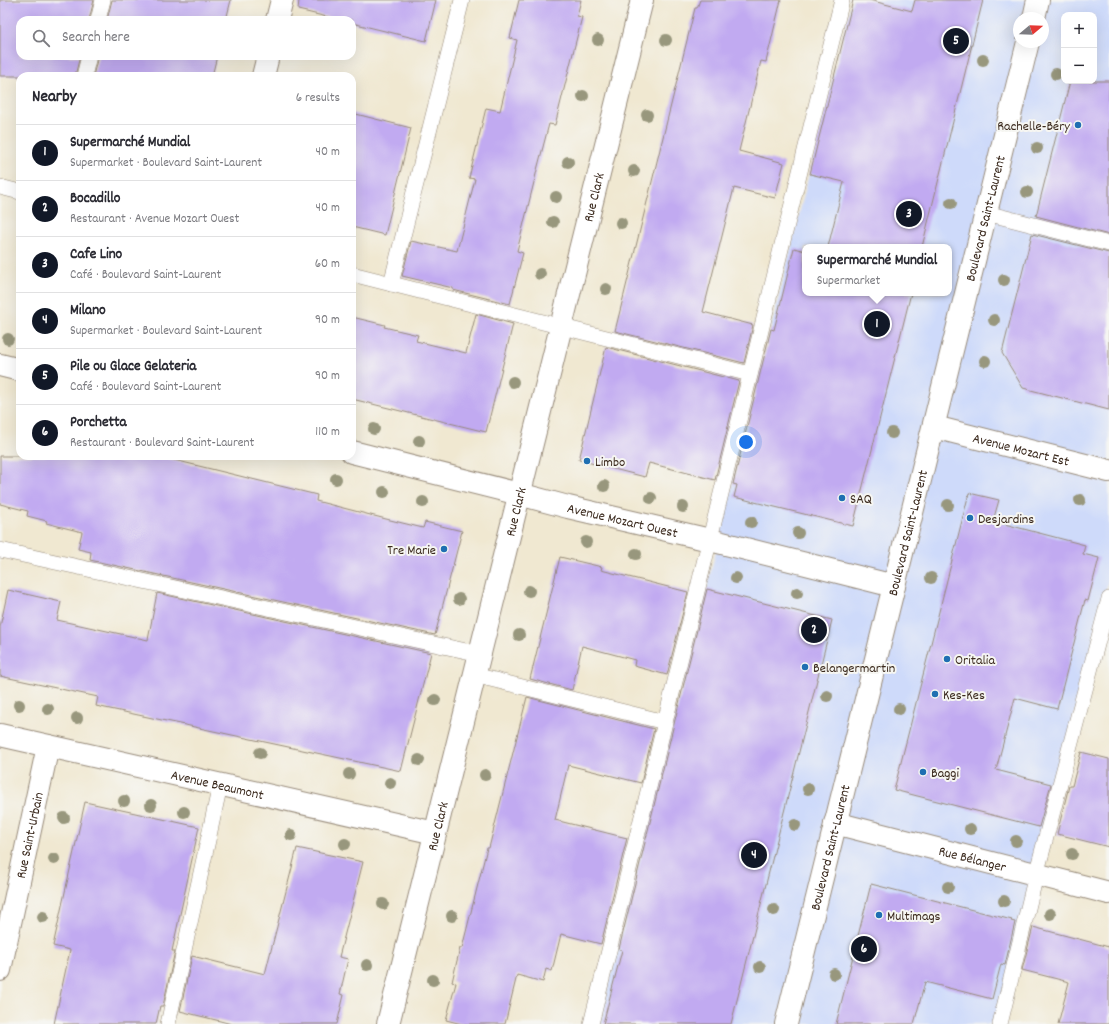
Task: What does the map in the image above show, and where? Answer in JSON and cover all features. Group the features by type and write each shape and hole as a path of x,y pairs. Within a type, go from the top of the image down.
{"main road":[{"path":"278,16 282,0"},
{"name":"Rue Clark","path":"388,1024 642,0"},
{"path":"1035,12 1038,0"},
{"name":"Boulevard Saint-Laurent","path":"786,1024 1027,48"},
{"path":"264,72 267,60"},
{"path":"0,365 16,369"},
{"name":"Avenue Mozart Est","path":"934,427 1109,472"},
{"name":"Avenue Mozart Ouest","path":"356,453 519,494 568,508 710,540 894,586"},
{"name":"Avenue Beaumont","path":"0,735 436,833"},
{"name":"Rue Saint-Urbain","path":"0,970 48,746"},
{"name":"Rue Bélanger","path":"835,823 1109,893"}],"lane":[{"path":"99,16 103,0"},
{"path":"391,284 462,0"},
{"path":"591,1024 842,0"},
{"path":"85,72 88,60"},
{"path":"0,187 16,191"},
{"path":"986,213 1109,244"},
{"path":"356,275 750,374"},
{"path":"0,550 480,654"},
{"path":"1000,1024 1036,875 1109,599"},
{"path":"474,675 665,722"},
{"path":"168,1024 220,785"}],"shaded area":[{"path":"852,0 1109,0 1109,577 998,1024 599,1024"}],"building":[{"path":"0,0 94,0 90,16 16,16 16,60 79,60 76,72 16,72 16,76 0,76"},
{"path":"112,0 231,0 227,16 108,16"},
{"path":"299,0 436,0 426,41 356,24 356,16 323,16 298,10"},
{"path":"519,0 581,0 577,16 582,17 555,125 549,124 537,170 517,251 523,253 510,304 402,276 411,241 457,251 475,179 469,178 486,108 500,111 517,40 510,38"},
{"path":"700,0 781,0 766,62 761,61 739,151 784,163 775,198 734,188 703,312 753,325 744,363 615,331 695,8 697,8"},
{"path":"853,0 869,0 912,11 915,0 983,0 923,244 829,244 844,182 810,174"},
{"path":"97,60 216,60 213,72 94,72"},
{"path":"1097,81 1109,81 1109,235 1036,216 1069,84 1097,84"},
{"path":"356,114 411,128 385,235 356,228"},
{"path":"1032,234 1109,253 1109,410 1023,388 1002,353"},
{"path":"794,248 802,250 802,296 910,296 853,526 734,497 737,485 733,484 771,329 774,330"},
{"path":"476,314 513,324 486,432 356,400 356,318 385,325 384,327 418,335 416,341 466,353"},
{"path":"606,347 739,381 715,480 649,463 645,477 579,460"},
{"path":"0,456 16,456 16,460 174,460 317,495 316,501 386,519 423,528 425,522 462,531 435,635 90,560 91,552 78,549 82,532 46,523 47,521 27,516 28,511 0,504"},
{"path":"969,493 999,500 993,521 1085,545 1083,554 1099,558 1088,601 1085,600 1057,709 1015,698 996,770 1051,784 1039,827 894,790"},
{"path":"560,557 602,567 601,570 688,592 667,675 634,666 635,660 582,646 572,690 530,679"},
{"path":"707,589 832,620 731,1024 603,1024 622,950 619,949"},
{"path":"8,590 61,602 57,620 148,640 157,593 431,653 401,771 96,706 98,697 0,676 0,627"},
{"path":"527,697 654,729 641,783 568,765 555,820 627,838 601,944 561,934 552,971 546,969 543,982 517,975 505,1024 462,1024 446,1020 456,983 452,982 487,848 489,848"},
{"path":"1081,752 1109,759 1109,847 1057,834 1069,786 1072,786"},
{"path":"85,802 199,827 172,951 175,951 163,1006 160,1006 156,1024 54,1024 70,950 53,946"},
{"path":"297,848 363,862 339,957 348,959 340,994 344,995 337,1024 232,1024 180,1011 192,956 265,974"},
{"path":"871,884 1015,922 1005,965 1001,964 992,999 925,982 914,1024 836,1024"},
{"path":"1033,927 1109,947 1109,1024 1058,1024 1069,982 1022,970"}],"place":[{"name":"Pile ou Glace Gelateria","path":"956,41"},
{"name":"Rachelle-Béry","path":"1078,125"},
{"name":"Cafe Lino","path":"909,214"},
{"name":"Supermarché Mundial","path":"877,324"},
{"name":"Limbo","path":"587,461"},
{"name":"SAQ","path":"842,498"},
{"name":"Desjardins","path":"970,518"},
{"name":"Tre Marie","path":"444,549"},
{"name":"Bocadillo","path":"814,630"},
{"name":"Oritalia","path":"947,659"},
{"name":"Belangermartin","path":"805,667"},
{"name":"Kes-Kes","path":"935,694"},
{"name":"Baggi","path":"923,772"},
{"name":"Milano","path":"754,855"},
{"name":"Multimags","path":"879,915"},
{"name":"Porchetta","path":"864,949"}]}
